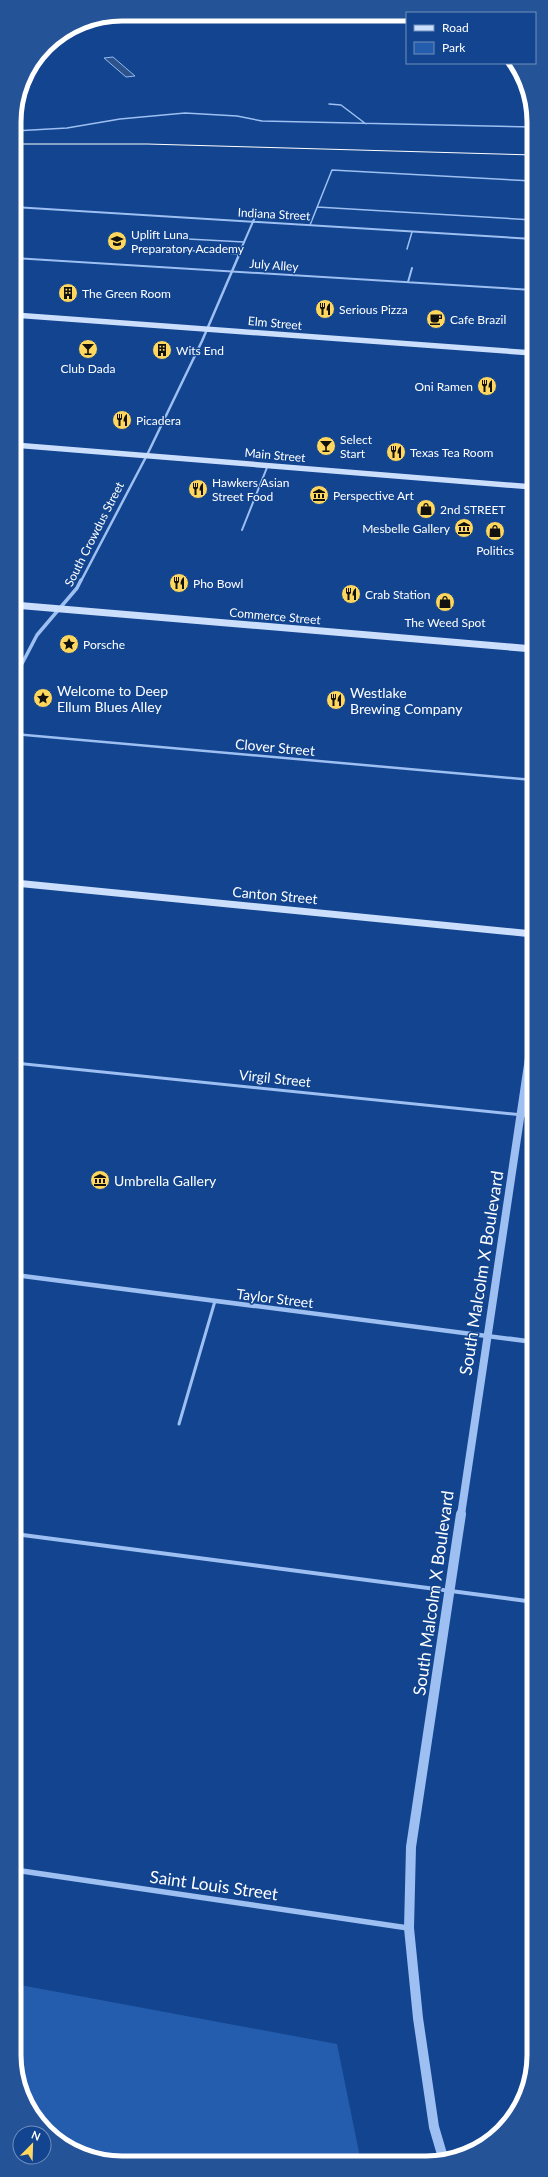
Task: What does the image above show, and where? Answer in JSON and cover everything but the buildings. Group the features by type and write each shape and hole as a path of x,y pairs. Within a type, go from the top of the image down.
{"main road":[{"name":"Elm Street","path":"21,315 527,353"},
{"name":"Main Street","path":"21,446 527,487"},
{"name":"Commerce Street","path":"21,606 527,648"},
{"name":"Canton Street","path":"21,884 527,933"}],"street":[{"name":"Indiana Street","path":"21,207 527,239"},
{"name":"South Crowdus Street","path":"21,666 37,635 77,588 138,469 147,455 207,328 230,271 255,217"},
{"name":"South Malcolm X Boulevard","path":"442,2155 434,2127 420,2033 409,1928 411,1847 527,1072"},
{"name":"Taylor Street","path":"21,1276 527,1341"},
{"name":"Saint Louis Street","path":"21,1871 409,1928"}],"lane":[{"path":"329,104 341,105 366,124"},
{"path":"21,131 67,128 127,118 186,113 237,116 262,120 366,124 527,127"},
{"path":"310,225 332,170 527,181"},
{"path":"317,207 527,220"},
{"path":"407,249 412,232"},
{"path":"188,239 244,242"},
{"path":"182,250 238,254"},
{"name":"July Alley","path":"21,258 527,290"},
{"path":"408,282 412,268"},
{"path":"242,530 268,465"},
{"name":"Clover Street","path":"21,735 527,779"},
{"name":"Virgil Street","path":"21,1064 527,1115"},
{"path":"179,1424 215,1301"},
{"path":"21,1535 527,1601"}],"green space":[{"path":"21,1985 337,2044 360,2156 116,2156 102,2154 83,2148 61,2135 52,2127 52,2125 46,2122 31,2100 24,2081 22,2068"}],"shaded area":[{"path":"113,57 135,76 126,77 104,58"}],"tram line":[{"path":"21,144 147,144 527,155"}],"place":[{"name":"Uplift Luna Preparatory Academy","path":"117,241"},
{"name":"The Green Room","path":"68,293"},
{"name":"Serious Pizza","path":"325,309"},
{"name":"Cafe Brazil","path":"436,319"},
{"name":"Club Dada","path":"88,349"},
{"name":"Wits End","path":"162,350"},
{"name":"Oni Ramen","path":"487,386"},
{"name":"Picadera","path":"122,420"},
{"name":"Select Start","path":"326,446"},
{"name":"Texas Tea Room","path":"396,452"},
{"name":"Hawkers Asian Street Food","path":"198,489"},
{"name":"Perspective Art","path":"319,495"},
{"name":"2nd STREET","path":"426,509"},
{"name":"Mesbelle Gallery","path":"464,528"},
{"name":"Politics","path":"495,531"},
{"name":"Pho Bowl","path":"179,583"},
{"name":"Crab Station","path":"351,594"},
{"name":"The Weed Spot","path":"445,602"},
{"name":"Porsche","path":"69,644"},
{"name":"Welcome to Deep Ellum Blues Alley","path":"43,698"},
{"name":"Westlake Brewing Company","path":"336,700"},
{"name":"Umbrella Gallery","path":"100,1180"}]}
